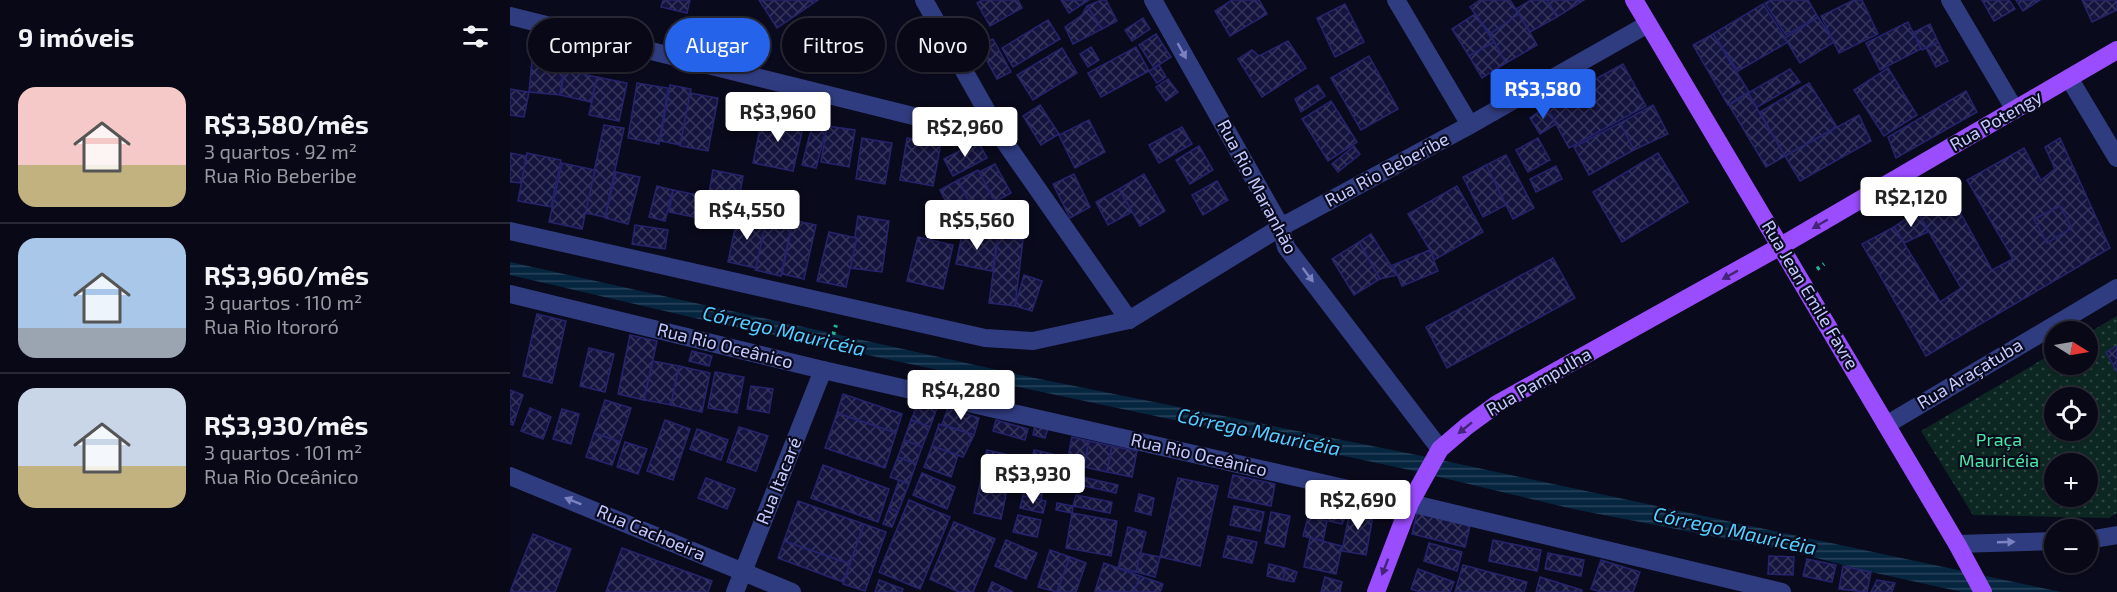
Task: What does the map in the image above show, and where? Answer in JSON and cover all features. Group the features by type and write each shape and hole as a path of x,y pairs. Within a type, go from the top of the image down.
{"main road":[{"name":"Rua Jean Emile Favre","path":"1634,0 1957,544 1980,587"},
{"name":"Rua Potengy","path":"1781,246 2117,50"},
{"name":"Rua Pampulha","path":"1376,592 1410,502 1438,453 1467,426 1497,404 1781,246"}],"street":[{"path":"510,231 985,338 1033,341 1129,320 1002,138 924,0"},
{"name":"Rua Rio Maranhão","path":"1153,0 1281,227 1286,247 1438,453"},
{"path":"1396,0 1470,124"},
{"path":"1950,0 2016,110"},
{"path":"510,16 1002,138"},
{"name":"Rua Rio Beberibe","path":"1129,320 1281,227 1648,24"},
{"path":"2070,78 2117,158"},
{"name":"Rua Araçatuba","path":"1886,425 2117,288"},
{"name":"Rua Rio Oceânico","path":"510,294 826,363 1782,592"},
{"name":"Rua Itacaré","path":"735,592 826,363"},
{"name":"Rua Cachoeira","path":"510,476 792,592"},
{"path":"2098,538 2117,535"},
{"path":"1957,544 2044,541"}],"path":[{"path":"826,363 835,330"}],"green space":[{"name":"Praça Mauricéia","path":"2117,316 2117,513 2109,518 1973,515 1921,431 2044,358 2044,375 2098,375 2098,327"}],"water":[{"name":"Córrego Mauricéia","path":"510,262 1020,375 1417,455 2061,592 1962,592 1789,551 1573,509 1410,470 712,322 510,275"}],"building":[{"path":"663,0 690,0 687,13 661,7"},
{"path":"759,0 818,0 792,18 782,18 782,25 777,28"},
{"path":"982,0 1018,0 1022,8 990,26 989,18 985,18 977,3"},
{"path":"1061,0 1089,0 1069,13"},
{"path":"1106,0 1117,21 1102,29 1087,6"},
{"path":"1232,0 1259,0 1267,14 1230,36 1215,11"},
{"path":"1480,0 1510,0 1519,14 1490,34 1470,7"},
{"path":"1531,0 1547,0 1557,17 1530,32 1516,9"},
{"path":"1547,0 1584,0 1557,17"},
{"path":"1771,0 1808,0 1818,17 1786,35 1765,3"},
{"path":"1854,0 1862,0 1878,34 1839,53 1821,16"},
{"path":"1982,0 2009,0 2015,9 1994,21"},
{"path":"2016,0 2040,0 2023,11"},
{"path":"2082,0 2117,0 2117,10 2092,22"},
{"path":"1345,4 1364,42 1335,57 1317,18"},
{"path":"1763,4 1788,42 1738,71 1713,34"},
{"path":"1087,6 1102,29 1073,44 1065,27 1082,15"},
{"path":"1475,14 1494,42 1469,56 1452,29"},
{"path":"1519,14 1537,45 1506,63 1490,34"},
{"path":"1818,17 1834,42 1800,63 1785,38"},
{"path":"1143,18 1150,29 1132,41 1125,30"},
{"path":"1048,20 1060,39 1013,67 1002,48"},
{"path":"1908,22 1921,49 1880,70 1866,43"},
{"path":"1930,24 1938,42 1922,50 1914,32"},
{"path":"1156,34 1171,57 1154,68 1139,45"},
{"path":"1713,34 1749,92 1728,105 1693,45"},
{"path":"993,39 1011,72 997,79 989,64 989,41"},
{"path":"1288,41 1306,68 1262,97 1238,59 1252,50 1259,56"},
{"path":"1494,42 1506,63 1482,78 1469,56"},
{"path":"1938,42 1948,61 1936,67 1926,48"},
{"path":"1091,47 1099,60 1088,67 1080,54"},
{"path":"1136,47 1149,71 1101,97 1088,73"},
{"path":"1062,48 1077,73 1033,100 1017,75"},
{"path":"1369,56 1398,109 1361,130 1331,78"},
{"path":"1623,64 1646,106 1569,148 1546,106"},
{"path":"1159,65 1166,77 1157,83 1149,71"},
{"path":"1888,68 1917,115 1884,136 1854,90"},
{"path":"1790,69 1800,82 1756,108 1748,93"},
{"path":"531,72 563,72 560,95 529,92"},
{"path":"565,72 597,77 591,102 560,95"},
{"path":"597,77 627,83 619,121 589,115"},
{"path":"1168,79 1178,92 1166,101 1156,87"},
{"path":"637,83 668,88 659,144 628,138"},
{"path":"1809,83 1837,127 1785,156 1760,112"},
{"path":"670,85 691,89 681,145 660,141"},
{"path":"1318,85 1325,96 1301,112 1295,99"},
{"path":"510,89 529,92 524,117 510,115"},
{"path":"1966,91 1977,112 1896,158 1888,137"},
{"path":"690,93 718,98 708,151 680,146"},
{"path":"1748,93 1785,156 1766,167 1729,105"},
{"path":"1331,101 1357,142 1328,161 1302,119"},
{"path":"1040,105 1059,134 1041,145 1023,116"},
{"path":"1653,105 1668,134 1634,150 1620,123"},
{"path":"1546,106 1556,124 1540,134 1530,118"},
{"path":"763,114 804,123 793,171 753,163"},
{"path":"1859,115 1871,141 1800,181 1785,156"},
{"path":"1089,120 1105,152 1075,168 1059,135"},
{"path":"813,122 827,126 816,168 802,165"},
{"path":"1620,123 1634,150 1589,175 1574,147"},
{"path":"604,125 624,128 605,217 585,213"},
{"path":"827,126 855,130 849,167 821,162"},
{"path":"1182,127 1192,144 1159,163 1149,145"},
{"path":"862,138 892,143 885,184 856,179"},
{"path":"907,138 941,143 933,186 900,180"},
{"path":"1538,138 1550,160 1528,172 1516,150"},
{"path":"2060,138 2110,248 1926,356 1862,244 1894,227 1940,302 1961,288 1917,211 1949,192 1992,270 2013,259 1967,180 2024,148 2041,180 2055,169 2045,147"},
{"path":"978,141 987,158 953,176 944,159"},
{"path":"1199,146 1213,170 1190,184 1176,160"},
{"path":"1354,146 1360,154 1338,172 1332,164"},
{"path":"510,153 526,156 522,183 510,182"},
{"path":"527,153 561,160 551,207 518,201"},
{"path":"1658,153 1688,202 1622,242 1593,192"},
{"path":"1506,155 1534,208 1513,219 1486,165"},
{"path":"562,163 595,170 582,229 549,222"},
{"path":"995,164 1011,193 995,202 979,172"},
{"path":"1486,165 1506,205 1483,217 1463,177"},
{"path":"1556,166 1562,179 1536,192 1530,179"},
{"path":"713,170 743,176 735,221 705,216"},
{"path":"978,170 995,202 975,213 958,180"},
{"path":"616,172 640,177 628,224 605,218"},
{"path":"1074,174 1090,207 1070,218 1053,184"},
{"path":"1144,174 1165,211 1140,226 1119,189"},
{"path":"958,180 975,213 957,223 940,190"},
{"path":"1217,181 1228,200 1203,215 1192,195"},
{"path":"657,186 673,190 665,221 649,217"},
{"path":"1457,186 1483,232 1434,260 1408,214"},
{"path":"1119,189 1132,212 1108,225 1096,202"},
{"path":"673,190 698,195 694,217 669,212"},
{"path":"2060,206 2072,228 2047,243 2034,219"},
{"path":"767,211 793,217 781,276 755,270"},
{"path":"1917,211 1928,232 1904,243 1894,227"},
{"path":"738,214 766,220 756,268 728,262"},
{"path":"858,216 889,221 882,272 850,268"},
{"path":"793,220 816,225 804,279 782,274"},
{"path":"635,225 668,230 665,249 632,244"},
{"path":"963,230 998,237 992,271 956,264"},
{"path":"829,232 857,238 846,287 817,281"},
{"path":"1371,234 1397,275 1380,279 1359,242"},
{"path":"918,237 953,245 943,289 907,281"},
{"path":"998,237 1023,240 1015,306 989,303"},
{"path":"1359,242 1380,279 1354,295 1332,259"},
{"path":"1430,250 1438,271 1402,286 1393,265"},
{"path":"1553,258 1575,298 1447,368 1426,327"},
{"path":"1024,275 1042,281 1032,311 1015,306"},
{"path":"537,314 566,321 552,383 523,376"},
{"path":"630,335 657,341 644,400 618,394"},
{"path":"2117,346 2117,372 2106,352"},
{"path":"589,348 614,354 605,392 580,386"},
{"path":"692,351 712,356 709,366 689,361"},
{"path":"653,361 679,366 671,405 644,400"},
{"path":"679,366 710,373 702,412 671,405"},
{"path":"715,372 744,377 737,413 708,408"},
{"path":"751,386 773,389 769,413 747,409"},
{"path":"510,390 523,395 513,425 510,424"},
{"path":"843,394 902,414 896,433 837,413"},
{"path":"605,400 631,408 620,442 594,433"},
{"path":"919,401 937,408 930,427 911,420"},
{"path":"530,408 551,417 543,439 521,431"},
{"path":"948,408 979,418 974,435 942,424"},
{"path":"562,409 579,414 571,444 553,439"},
{"path":"837,413 896,433 885,468 825,448"},
{"path":"665,420 690,429 673,480 647,471"},
{"path":"911,420 930,427 922,447 904,440"},
{"path":"996,420 1028,429 1025,440 993,431"},
{"path":"939,424 974,435 963,457 932,446"},
{"path":"1035,425 1048,428 1045,438 1033,435"},
{"path":"739,427 768,436 756,471 727,462"},
{"path":"697,429 728,440 721,460 690,449"},
{"path":"594,433 620,442 612,465 586,457"},
{"path":"1072,437 1089,441 1085,461 1068,457"},
{"path":"904,440 922,447 916,464 898,457"},
{"path":"1089,441 1112,446 1107,472 1084,467"},
{"path":"625,442 647,449 638,474 617,467"},
{"path":"932,446 958,455 951,477 924,467"},
{"path":"1112,446 1137,451 1132,477 1107,472"},
{"path":"987,450 1014,456 1001,519 974,513"},
{"path":"1034,450 1053,454 1049,470 1030,466"},
{"path":"898,457 916,464 909,484 890,477"},
{"path":"1068,457 1085,461 1080,485 1063,481"},
{"path":"823,465 889,489 878,522 811,498"},
{"path":"922,473 955,487 947,509 913,495"},
{"path":"1028,473 1046,477 1041,500 1023,496"},
{"path":"1233,475 1275,484 1271,506 1228,497"},
{"path":"1082,477 1118,485 1116,493 1080,485"},
{"path":"706,478 735,489 727,509 698,498"},
{"path":"1178,478 1218,486 1200,566 1160,557"},
{"path":"899,480 909,484 898,512 889,508"},
{"path":"1139,494 1154,498 1151,515 1135,511"},
{"path":"1076,495 1112,502 1110,513 1073,506"},
{"path":"1023,496 1046,501 1043,513 1020,508"},
{"path":"1312,497 1351,506 1342,524 1308,517"},
{"path":"909,500 950,517 920,589 879,572"},
{"path":"798,501 864,524 850,564 784,541"},
{"path":"1057,503 1073,506 1072,513 1056,510"},
{"path":"1234,506 1264,512 1260,531 1230,525"},
{"path":"1351,506 1374,510 1366,555 1342,551"},
{"path":"889,508 898,512 892,527 883,524"},
{"path":"1271,512 1290,516 1284,547 1265,543"},
{"path":"1072,513 1117,521 1111,556 1066,548"},
{"path":"1417,513 1470,526 1465,547 1412,534"},
{"path":"1018,515 1041,520 1037,537 1013,532"},
{"path":"1308,517 1327,521 1323,541 1303,536"},
{"path":"954,522 995,539 973,592 959,592 930,579"},
{"path":"864,524 886,532 865,591 843,584"},
{"path":"1128,527 1146,532 1136,572 1118,568"},
{"path":"533,534 571,549 555,592 510,592"},
{"path":"1228,536 1257,542 1252,563 1223,557"},
{"path":"1310,538 1342,546 1336,574 1304,567"},
{"path":"1006,540 1037,553 1026,579 995,566"},
{"path":"1493,540 1541,550 1537,571 1489,561"},
{"path":"784,541 850,564 843,582 778,558"},
{"path":"1429,543 1462,552 1457,571 1424,561"},
{"path":"622,548 712,581 708,592 606,592"},
{"path":"1050,550 1070,557 1057,592 1038,587"},
{"path":"1140,553 1160,557 1155,577 1136,572"},
{"path":"1548,553 1584,560 1581,576 1545,569"},
{"path":"1769,556 1794,557 1793,575 1768,574"},
{"path":"1070,557 1086,563 1076,592 1057,592"},
{"path":"1807,559 1836,565 1832,582 1803,576"},
{"path":"1601,560 1640,572 1633,592 1601,592 1591,589"},
{"path":"1104,563 1140,576 1134,592 1095,591"},
{"path":"1269,564 1286,568 1283,580 1267,576"},
{"path":"1463,565 1527,582 1524,592 1455,592"},
{"path":"1843,566 1871,572 1867,592 1839,589"},
{"path":"1286,568 1297,572 1294,582 1283,580"},
{"path":"1418,569 1454,582 1450,592 1420,592 1411,589"},
{"path":"1140,576 1163,584 1160,592 1134,592"},
{"path":"1325,577 1342,582 1340,592 1321,592"},
{"path":"1540,577 1582,590 1582,592 1536,592"},
{"path":"879,580 903,589 902,592 875,592"},
{"path":"1877,580 1895,583 1892,592 1871,592"},
{"path":"992,582 1013,592 988,592"}]}
